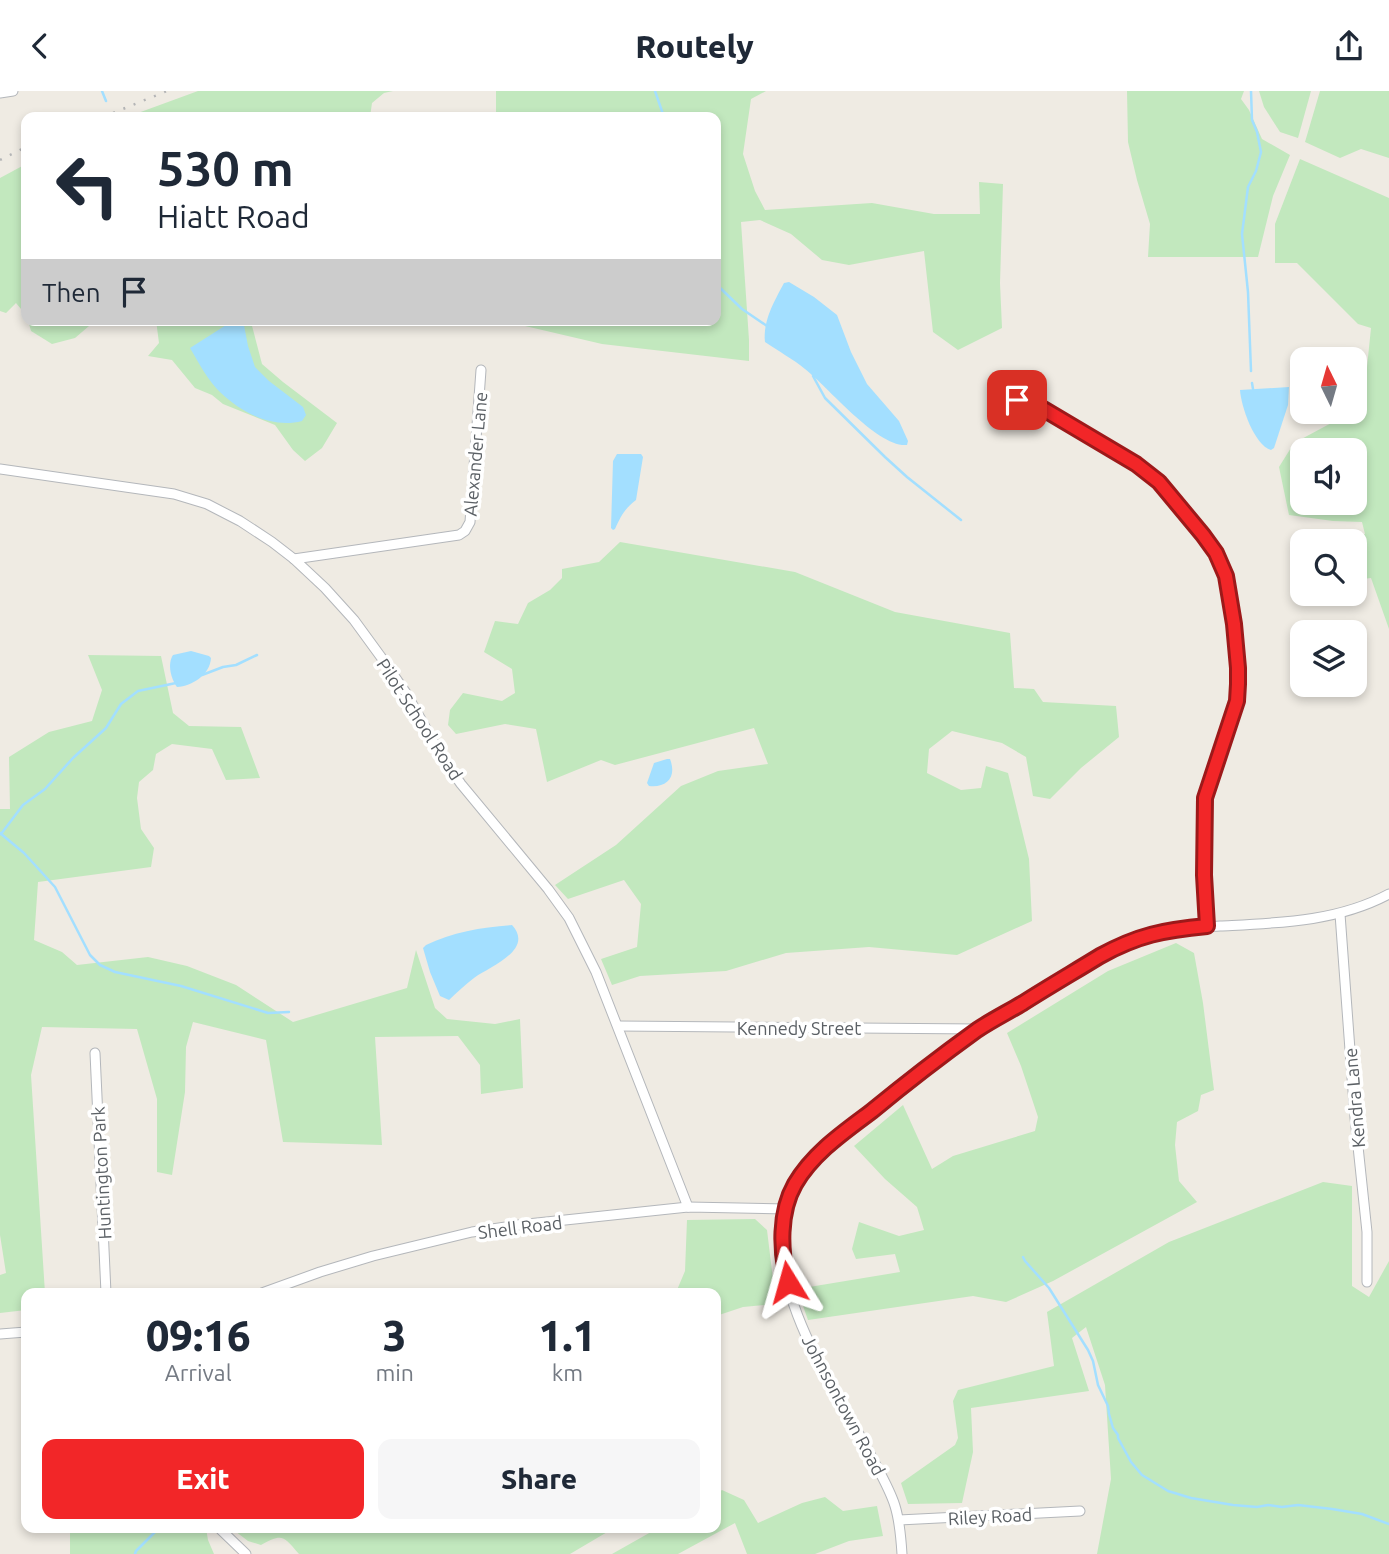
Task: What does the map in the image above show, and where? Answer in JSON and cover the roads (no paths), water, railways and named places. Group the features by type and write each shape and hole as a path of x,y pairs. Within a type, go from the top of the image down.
{"street":[{"path":"0,93 13,91"},
{"name":"Alexander Lane","path":"294,559 459,535 465,531 470,522 481,370"},
{"path":"1045,410 1136,464 1159,482 1216,553 1226,576 1234,624 1238,684 1237,701 1205,798 1204,875 1207,926"},
{"name":"Pilot School Road","path":"0,469 174,495 207,504 240,521 294,559 325,587 354,620 406,693 442,757 461,784 569,918 596,972 688,1207"},
{"name":"Johnsontown Road","path":"902,1554 899,1520 889,1490 806,1334 785,1272 783,1223 786,1209 794,1186 810,1163 834,1140 979,1029 1114,948 1161,931 1298,921 1340,914 1389,894"},
{"name":"Kendra Lane","path":"1340,914 1355,1118 1367,1232 1367,1282"},
{"name":"Kennedy Street","path":"618,1026 979,1029"},
{"name":"Huntington Park","path":"95,1053 106,1288"},
{"name":"Shell Road","path":"276,1288 373,1256 472,1232 688,1207 786,1209"},
{"path":"0,1334 21,1332"},
{"name":"Riley Road","path":"899,1520 1080,1511"},
{"path":"224,1533 246,1554"}],"water":[{"path":"789,282 837,315 867,384 899,421 908,441 907,445 882,437 868,427 805,369 765,342 770,311 784,283"},
{"path":"225,326 244,326 255,367 303,407 306,415 302,421 280,423 248,413 221,393 190,348"},
{"path":"1289,387 1288,405 1271,450 1259,441 1254,433 1240,390"},
{"path":"617,454 641,454 643,457 636,500 626,509 613,530 613,461"},
{"path":"191,651 209,656 210,664 199,678 177,687 170,671 171,659 173,655"},
{"path":"670,759 672,765 669,780 661,785 649,786 647,783 654,763"},
{"path":"512,925 518,934 518,942 507,957 474,978 449,1000 440,996 423,948 426,945 468,931"}],"waterway":[{"path":"102,91 106,101"},
{"path":"655,91 662,112"},
{"path":"1251,91 1252,120 1261,152 1248,187 1242,234 1248,292 1251,371"},
{"path":"721,289 742,309 767,326"},
{"path":"813,376 825,398 885,457 961,520"},
{"path":"1252,383 1253,389"},
{"path":"202,675 236,665 257,655"},
{"path":"1,834 23,805 45,789 73,758 106,728 121,704 138,691 176,683"},
{"path":"0,833 24,853 55,887 90,955 100,965 115,972 181,986 268,1013 289,1012"},
{"path":"1023,1257 1049,1288 1088,1350 1113,1428 1131,1462 1142,1475 1168,1491 1191,1498 1257,1507 1298,1505 1332,1509 1362,1514 1389,1524"},
{"path":"135,1554 154,1533"}],"railway":[{"path":"115,112 167,91"},
{"path":"0,160 21,150"}]}
